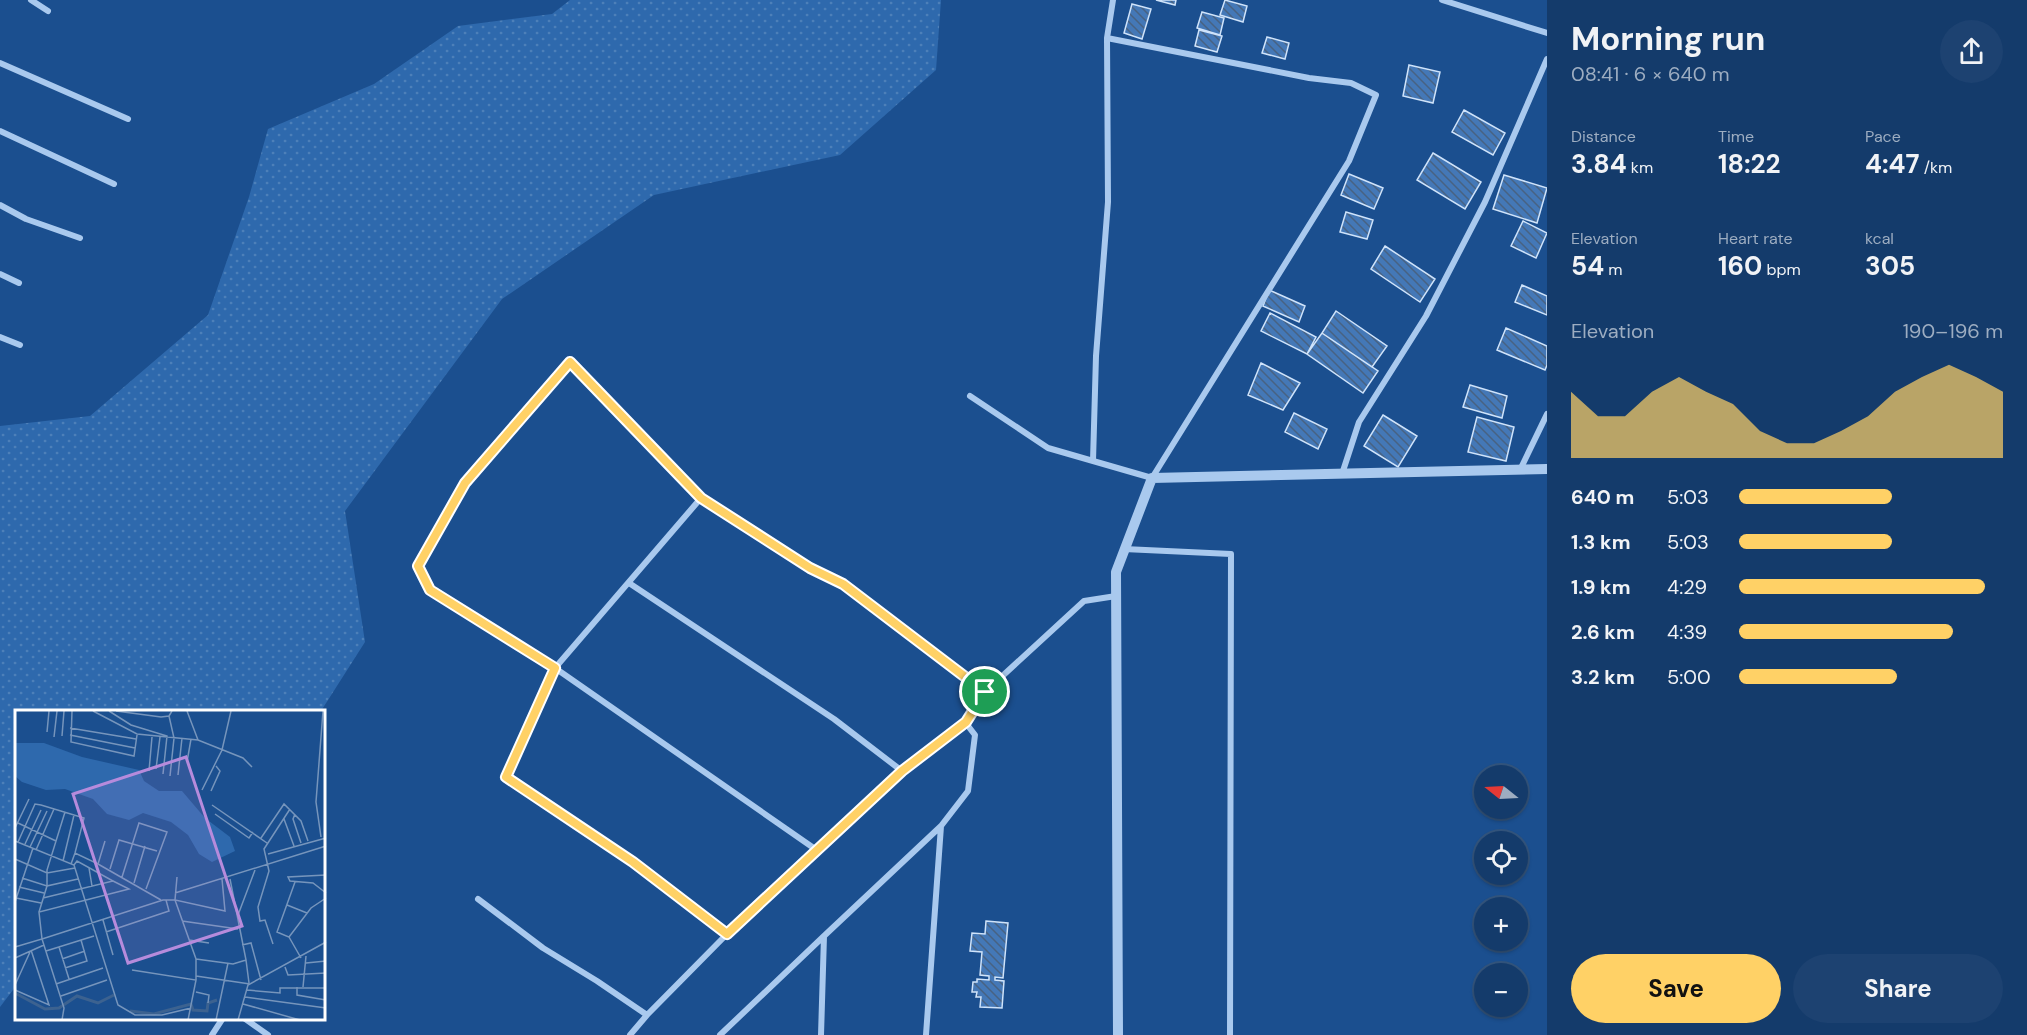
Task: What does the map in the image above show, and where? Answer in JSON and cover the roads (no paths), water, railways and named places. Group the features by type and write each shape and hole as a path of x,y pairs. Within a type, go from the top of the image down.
{"street":[{"path":"31,0 48,11"},
{"path":"1093,460 1096,357 1108,202 1107,38 1113,0"},
{"path":"1442,0 1547,33"},
{"path":"1107,38 1309,78 1351,83 1376,95 1349,161 1152,478 1116,572 1118,1035"},
{"path":"1342,474 1359,422 1426,316 1485,202 1547,59"},
{"path":"0,63 128,119"},
{"path":"0,131 114,184"},
{"path":"0,205 26,219 80,238"},
{"path":"0,274 19,283"},
{"path":"0,337 20,345"},
{"path":"818,850 555,668 430,590 418,566 465,483 570,362 701,498 810,568 843,584 985,692"},
{"path":"970,396 1048,448 1152,478 1547,469"},
{"path":"1520,471 1547,414"},
{"path":"701,498 555,668 506,777 633,862 727,934"},
{"path":"1124,549 1231,554 1230,1035"},
{"path":"629,583 834,719 902,771"},
{"path":"630,1035 727,934 902,771 966,722 985,692 1084,601 1116,596"},
{"path":"720,1035 941,826 968,791 975,735 966,722"},
{"path":"926,1035 941,826"},
{"path":"478,900 543,948 647,1015"},
{"path":"821,1035 824,936"},
{"path":"212,1035 222,1020"},
{"path":"247,1020 268,1035"}]}
